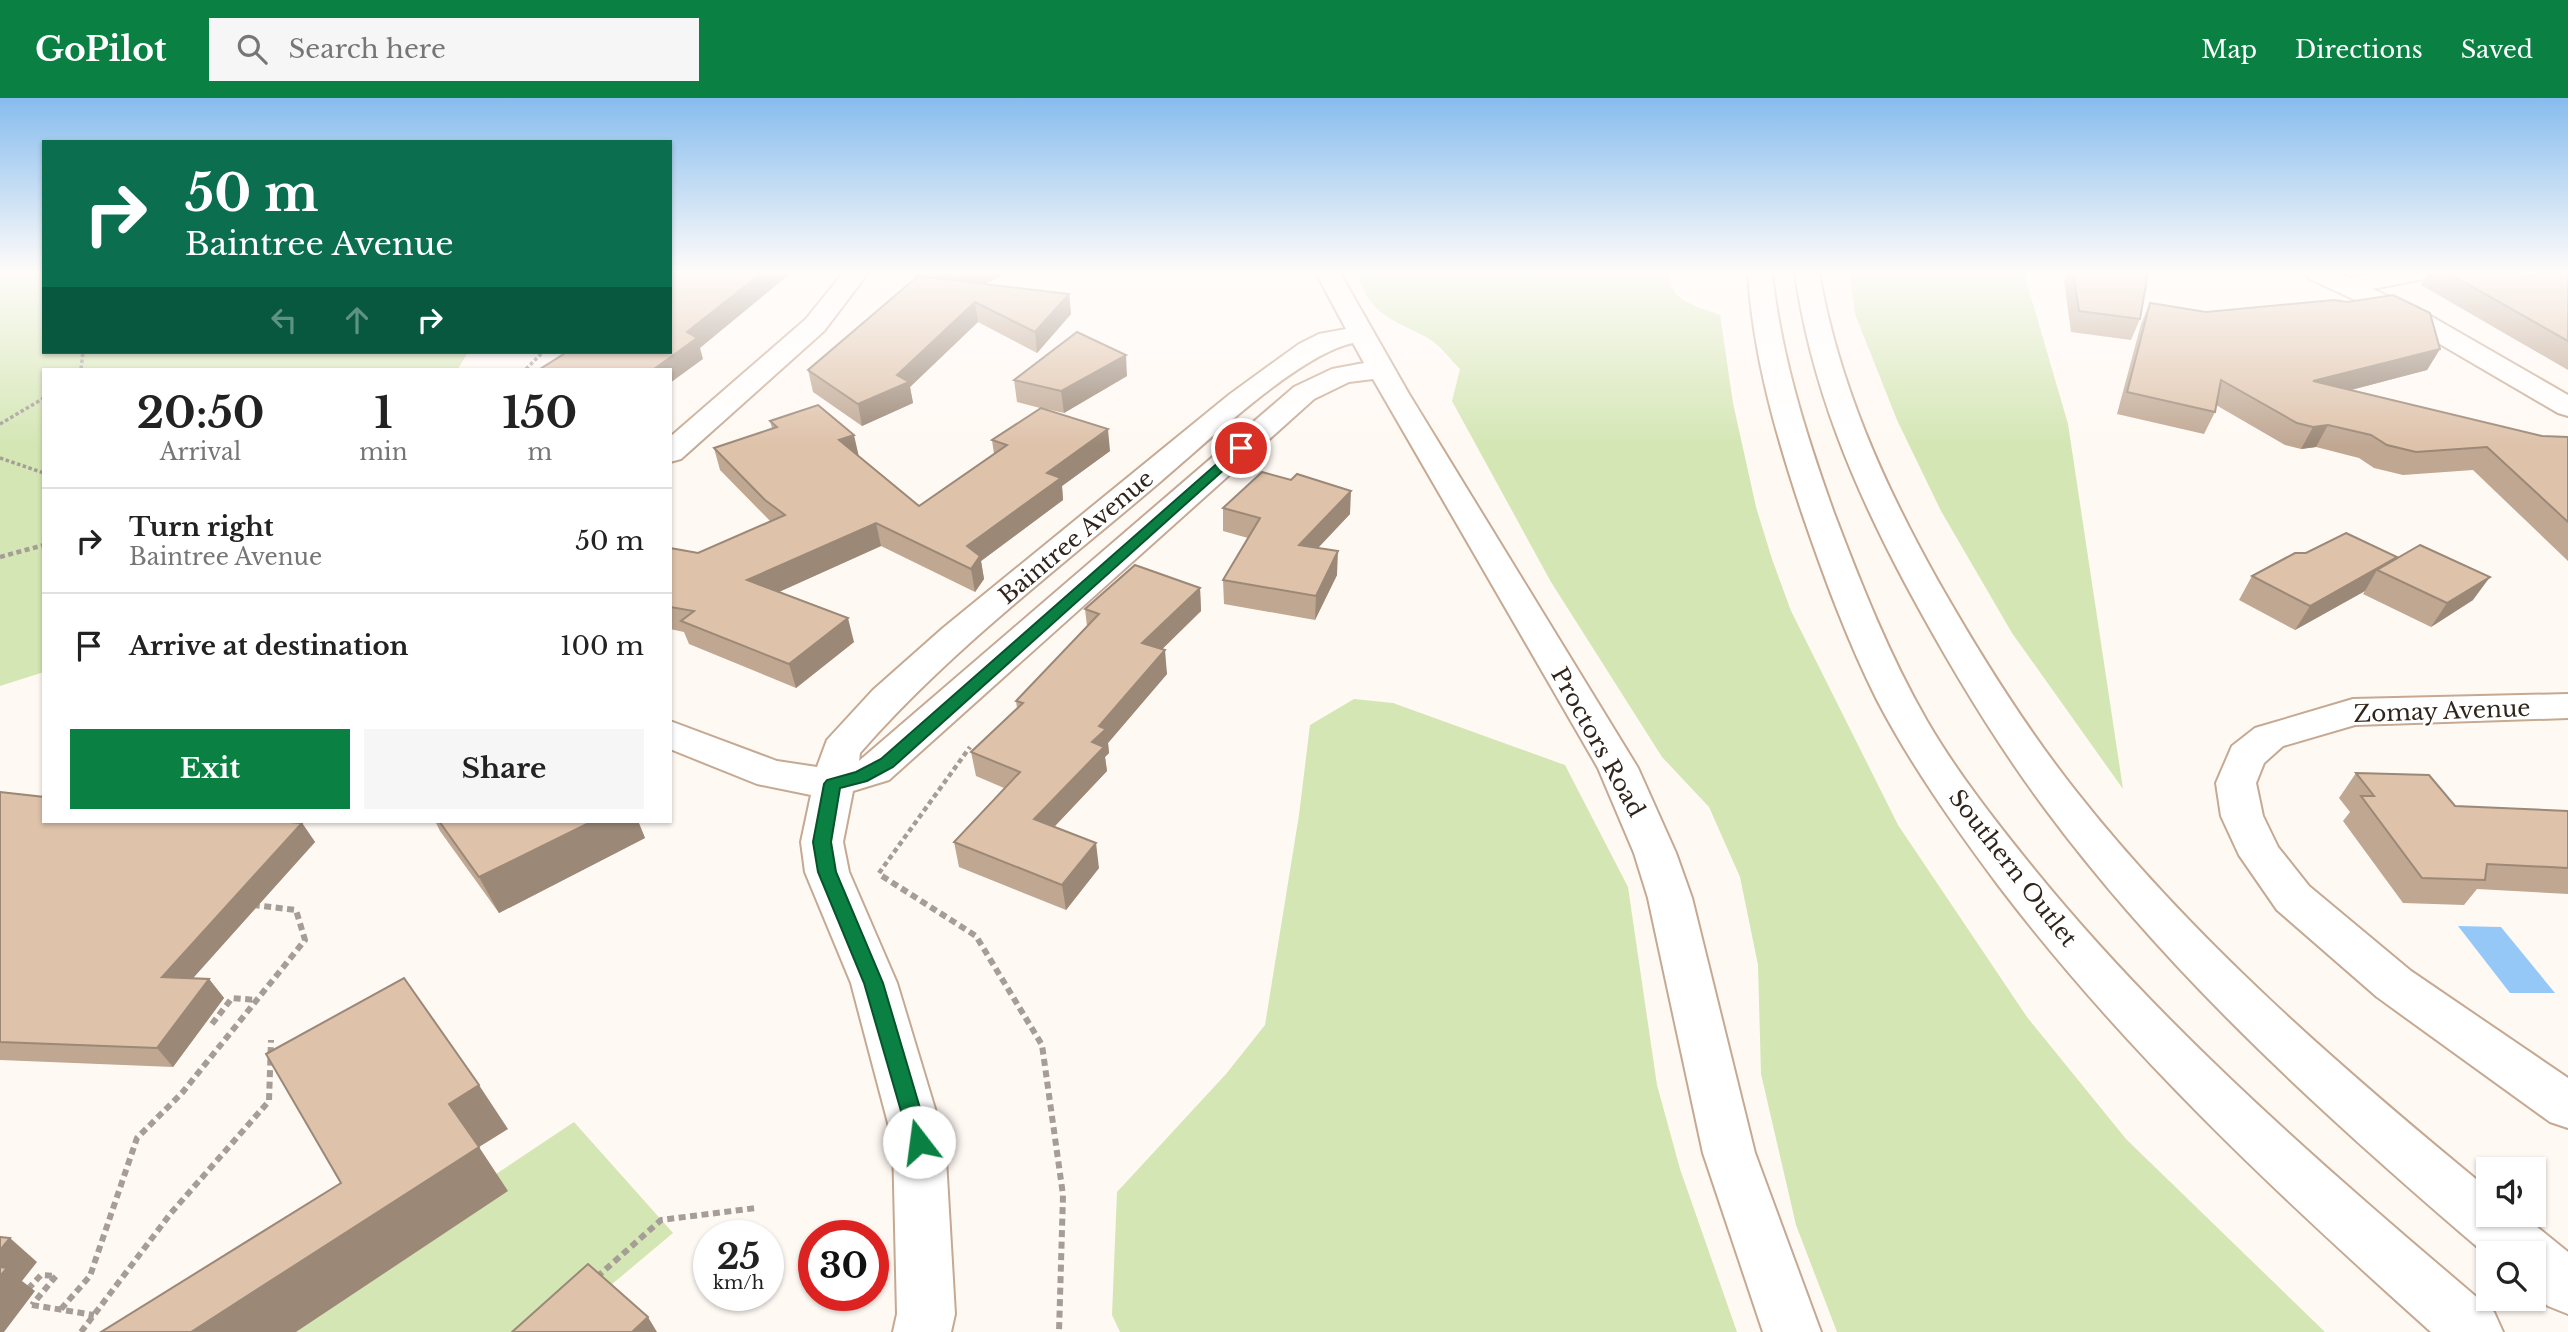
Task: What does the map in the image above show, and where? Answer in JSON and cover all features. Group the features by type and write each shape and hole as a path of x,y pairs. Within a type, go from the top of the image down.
{"main road":[{"path":"672,451 809,331"},
{"name":"Proctors Road","path":"1358,331 1618,768 1637,810 1670,898 1730,1153 1792,1332"},
{"name":"Southern Outlet","path":"1767,331 1778,388 1842,581 1886,682 1920,743 1964,808 2084,960 2165,1047 2264,1145 2474,1332"},
{"path":"1818,331 1824,365 1863,467 1958,647 2034,765 2109,860 2227,987 2327,1082 2512,1241"},
{"path":"2436,331 2568,407"},
{"name":"Baintree Avenue","path":"833,784 841,749 886,699 956,636 1240,400 1309,350 1328,340 1360,334"},
{"name":"Baintree Avenue","path":"672,735 787,779 833,784 862,776 887,763 1304,393 1342,375 1381,369"},
{"name":"Zomay Avenue","path":"2568,706 2353,712 2312,722 2269,737 2246,756 2236,783 2242,816 2260,855 2293,898 2334,934 2464,1035 2568,1105"},
{"path":"833,784 822,842 827,872 874,983 919,1142 926,1314 922,1332"},
{"path":"2546,1269 2568,1287"}],"path":[{"path":"527,368 541,354"},
{"path":"0,424 42,399"},
{"path":"0,458 42,472"},
{"path":"0,557 42,546"},
{"path":"878,873 976,936 1042,1045 1063,1195 1059,1332"},
{"path":"61,1310 90,1276 137,1138 182,1093 304,940 296,910 243,904"},
{"path":"212,1024 232,998 257,1000"},
{"path":"81,1332 225,1147 269,1101 271,1040"},
{"path":"593,1280 661,1220 756,1208"},
{"path":"27,1291 41,1275 56,1276 32,1305 94,1315"}],"green space":[{"path":"0,331 42,331 42,354 467,354 459,368 42,368 42,673 0,686"},
{"path":"1413,331 1722,331 1733,403 1756,507 1772,559 1791,611 1898,825 2027,1017 2126,1139 2325,1332 1837,1332 1796,1225 1761,1074 1758,965 1740,877 1709,807 1662,757 1551,582 1452,401 1460,369 1428,338"},
{"path":"1862,331 2041,331 2068,424 2123,789 2012,633 1941,511 1897,420"},
{"path":"1354,699 1393,703 1565,765 1628,887 1657,1085 1680,1169 1737,1332 1120,1332 1112,1315 1117,1192 1226,1074 1265,1025 1299,815 1310,725"},
{"path":"574,1122 673,1233 555,1332 296,1332 507,1191 496,1174"}],"water":[{"path":"2458,926 2501,927 2555,993 2510,993"}],"building":[{"path":"672,331 689,331 687,332 697,338 655,368 542,368 564,354 672,354"},
{"path":"854,331 944,331 897,375 909,382 858,404 808,370"},
{"path":"2143,331 2435,331 2440,349 2313,381 2542,436 2568,437 2568,522 2487,447 2416,452 2387,445 2371,435 2328,425 2313,427 2297,423 2221,380 2215,412 2127,392"},
{"path":"2550,331 2568,331 2568,341"},
{"path":"1077,332 1126,355 1061,391 1014,380"},
{"path":"818,405 854,435 839,440 919,506 1007,445 992,440 1041,408 1108,429 1047,473 1061,478 967,546 980,556 971,569 876,523 747,580 848,618 789,664 681,621 694,611 672,607 672,548 698,553 785,515 765,500 714,448 777,427 770,421"},
{"path":"1262,472 1291,480 1297,474 1351,491 1299,545 1338,551 1316,596 1223,580 1260,518 1223,508"},
{"path":"2346,533 2397,557 2310,606 2252,576 2295,553 2306,553"},
{"path":"2420,545 2490,577 2447,603 2377,570"},
{"path":"1135,565 1200,588 1142,643 1165,650 1099,726 1106,729 1092,742 1104,747 1034,819 1096,843 1062,885 954,842 1020,772 971,752 1023,703 1016,701 1099,614 1085,609"},
{"path":"2356,773 2429,775 2455,806 2568,811 2568,868 2487,864 2485,880 2422,878 2361,796 2374,796"},
{"path":"0,792 42,797 42,823 302,823 162,977 209,979 157,1048 0,1042"},
{"path":"440,823 589,823 479,877"},
{"path":"404,978 479,1085 449,1104 479,1147 191,1332 101,1332 341,1183 266,1054"},
{"path":"0,1237 10,1238 0,1250"},
{"path":"588,1264 648,1317 632,1332 512,1332"},
{"path":"0,1267 7,1268 0,1276"}],"route":[{"path":"919,1142 874,983 827,872 822,842 833,784 862,776 887,763 1241,448"}]}
